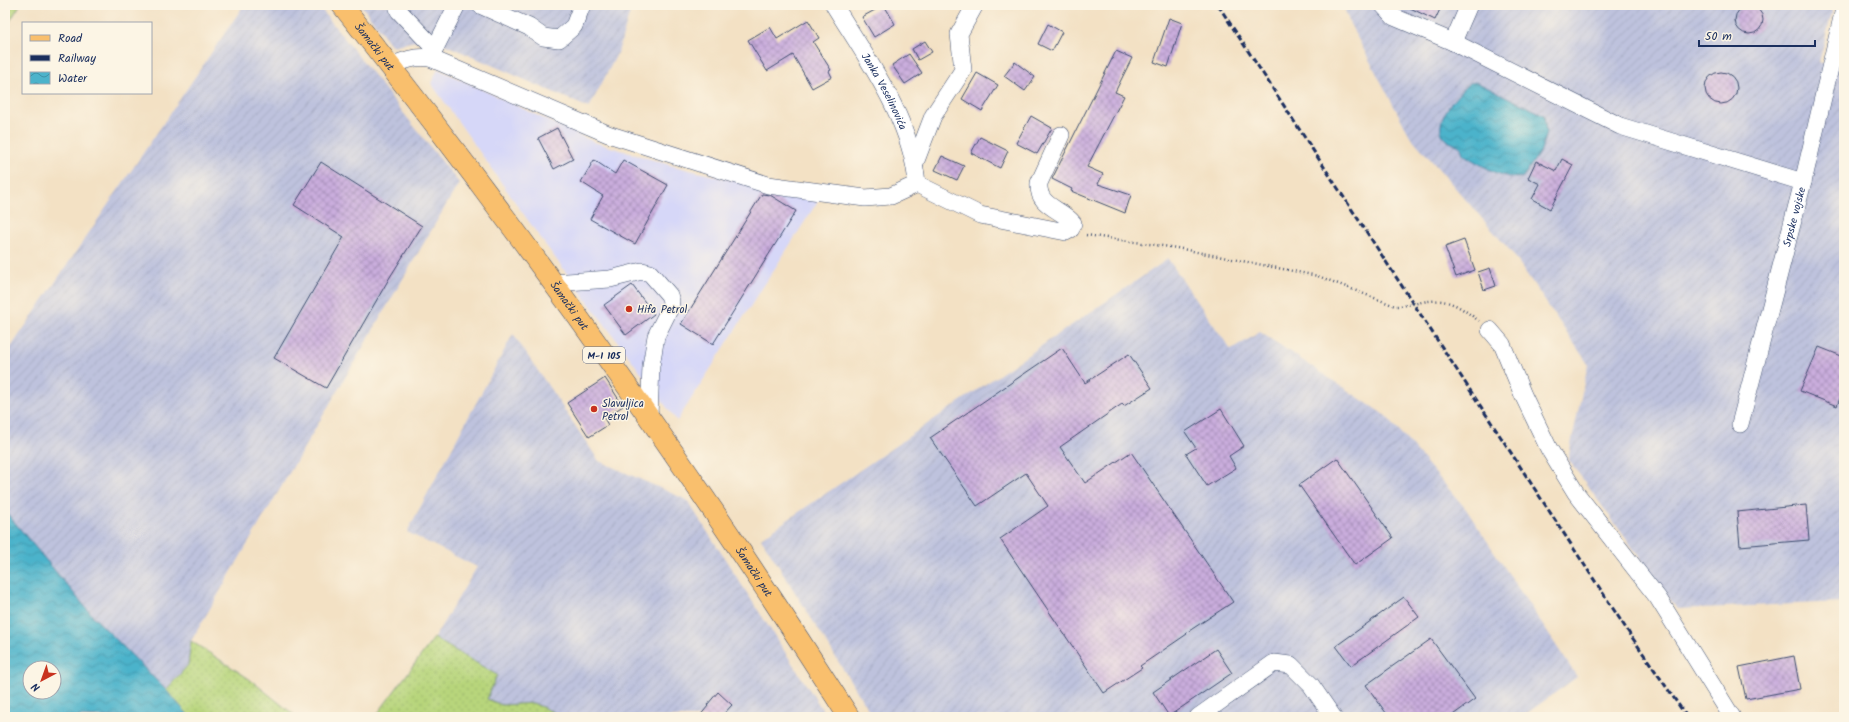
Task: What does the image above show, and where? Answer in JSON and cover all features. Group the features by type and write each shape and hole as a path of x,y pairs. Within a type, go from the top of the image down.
{"main road":[{"name":"Šamački put","path":"342,5 391,66 496,205 649,417 815,663 849,717"}],"street":[{"path":"397,5 399,11 432,54 608,134 768,184 865,198 891,196 917,184 980,214 1066,232 1073,226 1070,218 1049,206 1038,190 1039,183 1061,135"},
{"path":"391,66 408,59 432,54 457,5"},
{"path":"480,5 529,28 543,37 559,39 574,26 582,5"},
{"name":"Janka Veselinovića","path":"834,5 890,96 916,163 917,184"},
{"path":"916,163 933,116 963,70 959,34 975,5"},
{"path":"1383,5 1394,17 1453,42 1620,126 1803,182"},
{"path":"1453,42 1469,5"},
{"name":"Srpske vojske","path":"1740,424 1803,182 1844,9"},
{"path":"553,283 610,279 642,271 650,273 669,294 671,301 670,308 656,336 651,366 649,417"},
{"path":"1490,330 1502,344 1523,395 1549,449 1576,493 1658,598 1732,717"},
{"path":"1198,717 1274,663 1291,665 1311,685 1333,717"}],"path":[{"path":"1066,232 1177,248 1318,276 1395,306 1405,306 1433,300 1451,302 1490,330"}],"shaded area":[{"path":"244,5 318,5 459,183 191,641 188,665 166,690 92,615 5,511 5,356"},
{"path":"361,5 632,5 618,52 589,108 430,38 392,46"},
{"path":"1343,5 1834,5 1819,62 1844,70 1844,602 1677,609 1568,459 1588,364 1513,254 1410,136 1350,24"},
{"path":"438,69 594,142 673,166 818,201 677,421 544,243 431,83"},
{"path":"1168,259 1231,350 1260,332 1386,416 1466,509 1577,677 1522,717 873,717 761,538"},
{"path":"513,334 599,461 687,500 827,717 564,717 533,703 502,705 487,699 496,675 434,638 477,567 407,532"}],"green space":[{"path":"5,5 20,5 5,29"},
{"path":"434,638 497,675 487,699 502,705 533,703 564,717 375,717"},
{"path":"191,641 248,678 297,717 190,717 166,690 188,665"}],"water":[{"path":"1476,82 1544,115 1546,133 1541,150 1523,177 1509,177 1484,167 1463,154 1461,147 1446,140 1442,133 1441,126 1443,118 1452,102 1469,83"},
{"path":"5,511 92,615 166,690 190,717 5,717"}],"building":[{"path":"884,5 895,24 874,37 862,17"},
{"path":"1404,5 1442,5 1435,20"},
{"path":"1749,6 1759,10 1763,20 1759,30 1749,34 1739,30 1735,20 1739,10"},
{"path":"1169,18 1182,23 1168,67 1154,62"},
{"path":"808,20 819,38 813,42 831,70 829,71 832,77 812,88 793,55 767,71 748,40 770,27 777,39"},
{"path":"1048,24 1062,32 1052,51 1038,44"},
{"path":"925,41 932,52 918,60 912,49"},
{"path":"1116,51 1132,58 1115,92 1124,96 1087,167 1103,174 1098,184 1131,195 1125,213 1071,191 1072,189 1052,179"},
{"path":"909,54 922,73 905,84 892,65"},
{"path":"1015,62 1035,77 1025,91 1004,76"},
{"path":"1718,72 1724,72 1734,79 1737,88 1736,94 1730,101 1724,104 1718,104 1708,97 1705,91 1705,85 1712,75"},
{"path":"977,73 998,85 982,111 962,99"},
{"path":"1031,116 1052,128 1037,154 1016,143"},
{"path":"557,128 573,159 554,169 538,138"},
{"path":"980,137 1008,151 1000,168 971,153"},
{"path":"942,156 964,166 957,180 935,170"},
{"path":"1562,159 1573,165 1550,209 1532,199 1540,184 1528,178 1536,161 1556,171"},
{"path":"594,160 615,174 623,160 668,185 635,244 590,219 603,196 581,182"},
{"path":"321,162 422,226 390,277 326,388 274,358 344,237 294,205"},
{"path":"762,194 770,195 796,211 713,344 681,324"},
{"path":"1464,240 1475,270 1456,277 1445,247"},
{"path":"1490,268 1496,286 1484,290 1478,272"},
{"name":"Hifa Petrol","path":"632,285 654,314 626,335 604,305"},
{"path":"1819,347 1844,357 1844,397 1841,396 1837,406 1800,391"},
{"path":"1062,348 1085,383 1129,354 1152,388 1124,406 1122,404 1060,447 1085,483 1131,452 1233,602 1186,633 1187,634 1140,666 1142,668 1104,693 1000,539 1048,506 1026,473 977,506 930,438"},
{"name":"Slavuljica Petrol","path":"605,378 623,406 604,418 608,425 589,437 567,403"},
{"path":"1221,409 1244,446 1229,456 1236,468 1207,486 1186,454 1196,448 1185,432"},
{"path":"1337,458 1393,538 1355,565 1299,485"},
{"path":"1806,505 1809,540 1740,546 1737,512"},
{"path":"1404,597 1419,617 1351,666 1336,646"},
{"path":"1431,639 1475,699 1450,717 1389,717 1366,685"},
{"path":"1216,649 1232,673 1169,716 1153,692"},
{"path":"1794,656 1800,689 1746,699 1739,667"},
{"path":"718,692 732,705 721,717 699,717 708,706 707,705"}],"railway":[{"path":"1218,5 1629,633 1687,717"}],"place":[{"name":"Hifa Petrol","path":"629,309"},
{"name":"Slavuljica Petrol","path":"594,409"}]}
